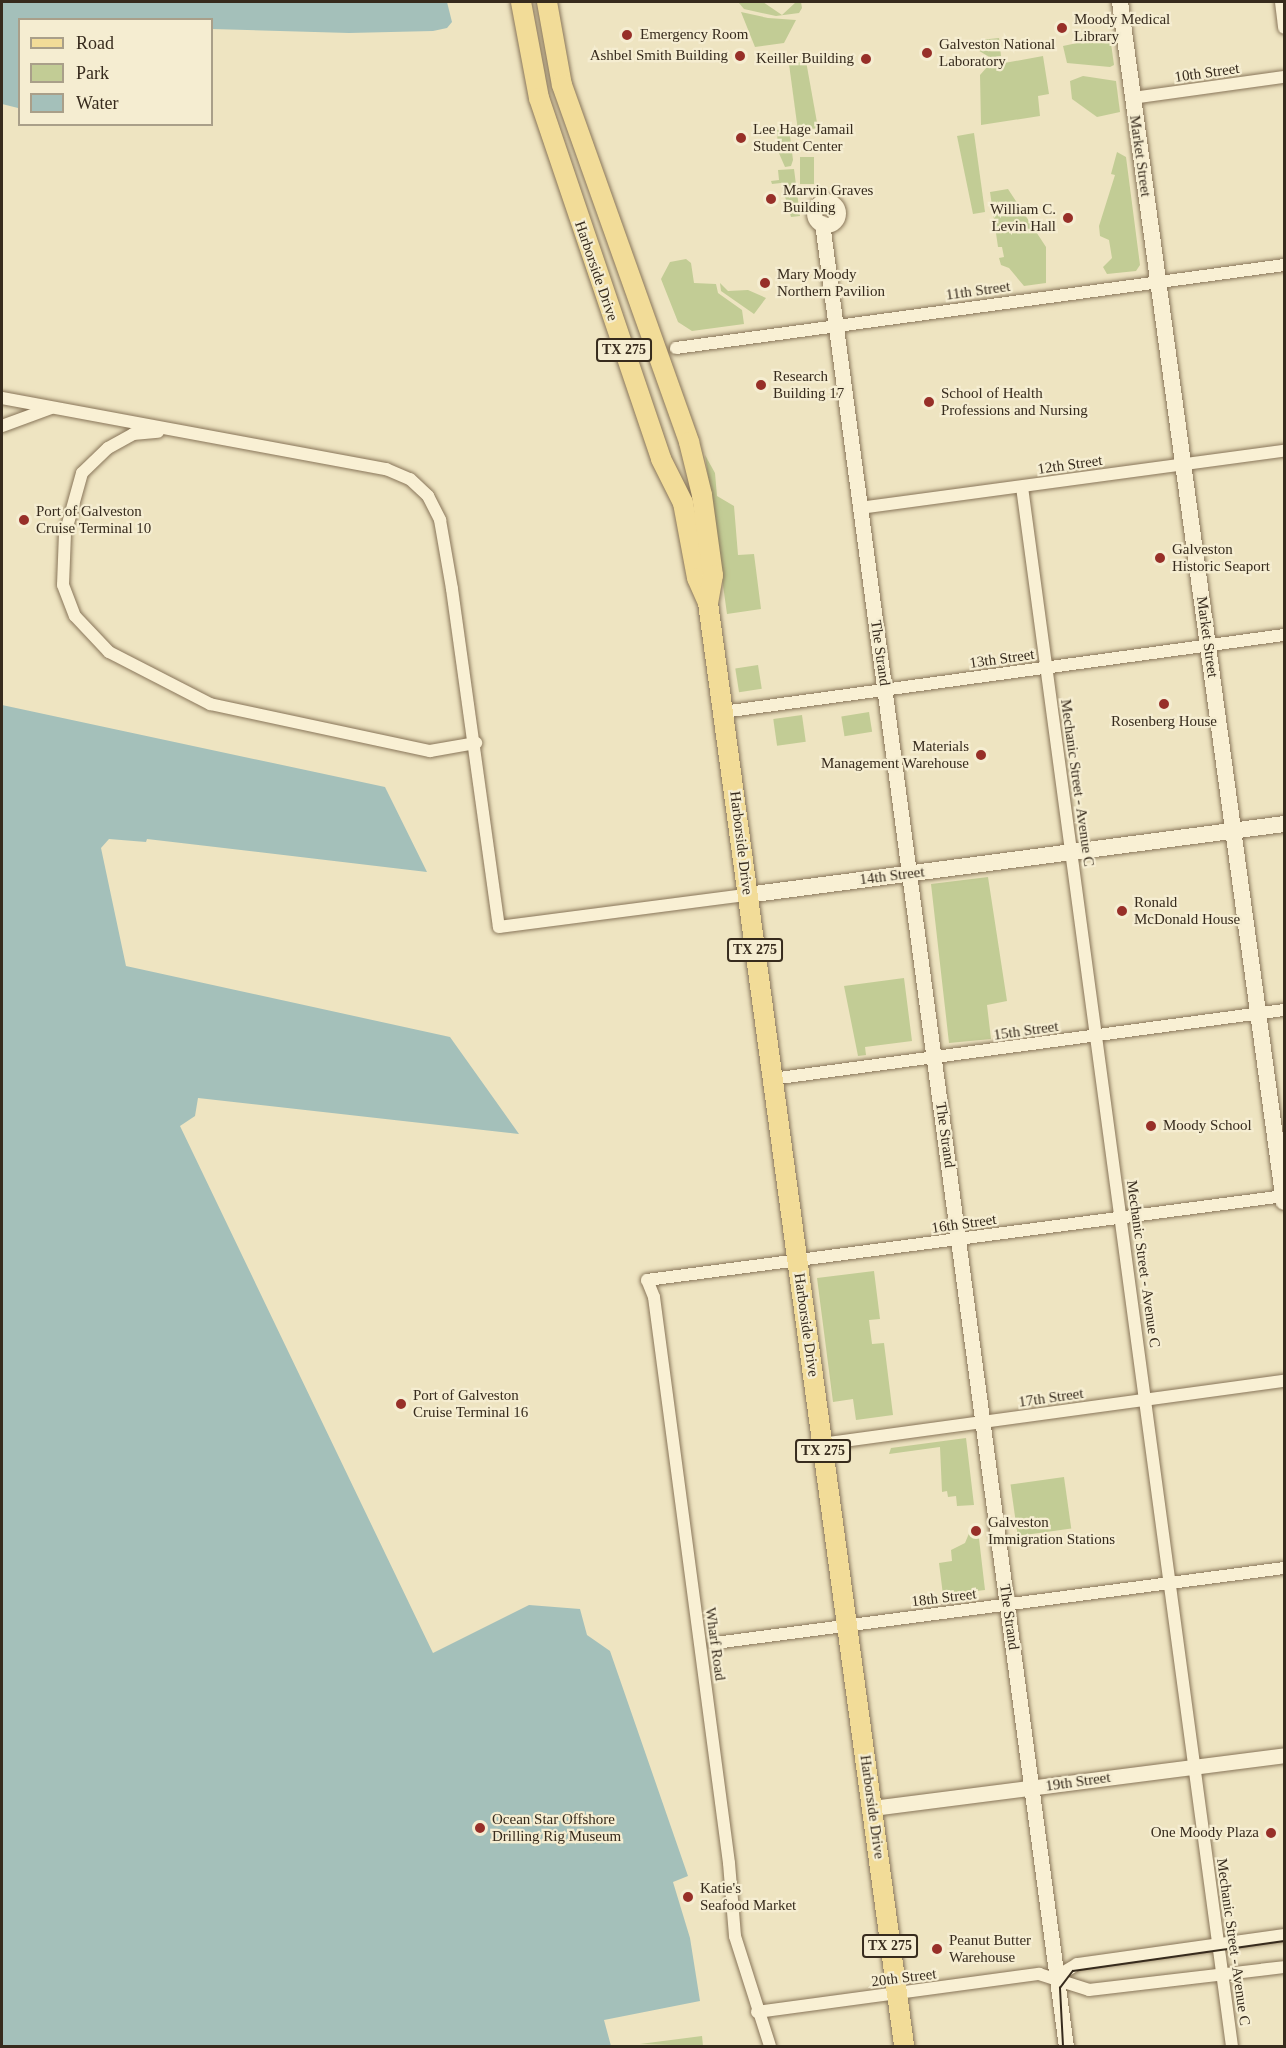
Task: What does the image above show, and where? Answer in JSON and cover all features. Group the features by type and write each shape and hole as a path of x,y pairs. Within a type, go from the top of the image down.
{"main road":[{"name":"Harborside Drive","path":"521,2 539,96 578,221 661,459 683,503 697,578 708,603 904,2046"},
{"name":"Harborside Drive","path":"546,2 562,85 689,442 702,495 713,575 708,603"},
{"name":"Market Street","path":"1120,2 1284,1198"},
{"path":"539,96 562,85"},
{"path":"578,221 609,212"},
{"name":"14th Street","path":"747,895 1284,824"}],"street":[{"path":"1281,2 1284,28"},
{"name":"10th Street","path":"1132,98 1284,77"},
{"name":"The Strand","path":"822,224 1008,1605 1054,1977 1066,2046"},
{"name":"11th Street","path":"676,348 1284,265"},
{"path":"2,398 386,469 410,478 428,496 440,520 476,743 430,751 210,704 109,652 75,616 63,585 66,530 82,473 108,448 134,434 177,431"},
{"path":"2,426 51,408"},
{"name":"12th Street","path":"860,508 1284,451"},
{"name":"Mechanic Street - Avenue C","path":"1022,487 1232,2046"},
{"name":"13th Street","path":"723,712 1284,635"},
{"name":"14th Street","path":"476,743 500,927 747,895"},
{"name":"15th Street","path":"772,1079 1284,1010"},
{"name":"16th Street","path":"646,1280 1284,1198"},
{"name":"Wharf Road","path":"646,1280 654,1297 729,1863 735,1936 757,2012 770,2046"},
{"name":"17th Street","path":"822,1444 1284,1381"},
{"name":"18th Street","path":"715,1643 1284,1568"},
{"name":"19th Street","path":"872,1808 1284,1755"},
{"name":"20th Street","path":"1054,1977 1077,1964 1284,1935"},
{"name":"20th Street","path":"757,2012 1039,1974 1089,1990 1284,1967"}],"green space":[{"path":"763,2 782,15 796,2 801,2 802,8 799,13 776,16 744,9 739,3"},
{"path":"741,12 768,18 796,20 784,43 755,47"},
{"path":"1110,36 1114,65 1110,67 1067,63 1063,46"},
{"path":"999,38 1001,56 991,58 971,46 970,41"},
{"path":"1043,56 1049,94 1038,96 1040,116 981,125 980,75 988,66"},
{"path":"806,61 818,128 798,131 789,64"},
{"path":"1083,76 1116,81 1120,112 1097,117 1072,99 1070,81"},
{"path":"789,128 793,160 791,166 785,167 778,151 777,130"},
{"path":"974,133 985,212 973,214 957,136"},
{"path":"1117,152 1126,157 1140,265 1136,271 1107,274 1103,267 1112,258 1109,240 1100,236 1099,226 1115,175 1111,174"},
{"path":"800,157 814,157 814,184 800,184"},
{"path":"794,169 800,216 791,217 781,183 772,184 771,181 779,180 778,170"},
{"path":"1008,189 1046,247 1046,283 1024,286 1009,268 1001,265 999,258 1004,257 1002,247 998,247 990,192"},
{"path":"686,259 691,263 694,283 716,284 718,293 742,310 744,324 692,331 678,322 661,279 670,262"},
{"path":"720,283 728,291 748,290 766,298 754,314 721,291"},
{"path":"705,455 715,473 717,496 734,506 738,555 754,554 761,609 727,614"},
{"path":"758,665 762,689 739,692 735,669"},
{"path":"869,712 872,732 844,736 841,716"},
{"path":"802,715 806,742 777,746 773,719"},
{"path":"988,877 1007,1001 987,1005 991,1039 949,1043 931,884"},
{"path":"904,978 912,1041 865,1047 866,1055 858,1056 844,986"},
{"path":"874,1271 880,1319 869,1320 872,1344 884,1343 893,1415 856,1420 853,1399 833,1402 817,1278"},
{"path":"966,1438 974,1505 957,1506 956,1496 948,1497 947,1491 942,1492 940,1447 889,1454 891,1448"},
{"path":"1064,1477 1071,1528 1018,1536 1011,1485"},
{"path":"978,1530 985,1590 943,1595 939,1563 952,1561 951,1550 965,1543 970,1531"},
{"path":"702,2036 703,2046 640,2044"}],"water":[{"path":"2,2 447,2 452,22 447,28 433,31 349,33 213,29 213,18 18,18 18,108 2,104"},
{"path":"2,705 385,787 427,872 147,839 146,842 109,839 101,848 126,966 450,1037 519,1134 198,1098 195,1116 180,1126 433,1653 529,1605 580,1609 587,1635 610,1651 688,1876 673,1882 690,1938 700,2001 604,2020 611,2046 2,2046"}],"tram line":[{"path":"1063,2046 1060,1988 1073,1971 1284,1941"}],"place":[{"name":"Moody Medical Library","path":"1062,28"},
{"name":"Emergency Room","path":"627,35"},
{"name":"Galveston National Laboratory","path":"927,53"},
{"name":"Ashbel Smith Building","path":"740,56"},
{"name":"Keiller Building","path":"866,59"},
{"name":"Lee Hage Jamail Student Center","path":"741,138"},
{"name":"Marvin Graves Building","path":"771,199"},
{"name":"William C. Levin Hall","path":"1068,218"},
{"name":"Mary Moody Northern Pavilion","path":"765,283"},
{"name":"Research Building 17","path":"761,385"},
{"name":"School of Health Professions and Nursing","path":"929,402"},
{"name":"Port of Galveston Cruise Terminal 10","path":"24,520"},
{"name":"Galveston Historic Seaport","path":"1160,558"},
{"name":"Rosenberg House","path":"1164,704"},
{"name":"Materials Management Warehouse","path":"981,755"},
{"name":"Ronald McDonald House","path":"1122,911"},
{"name":"Moody School","path":"1151,1126"},
{"name":"Port of Galveston Cruise Terminal 16","path":"401,1404"},
{"name":"Galveston Immigration Stations","path":"976,1531"},
{"name":"Ocean Star Offshore Drilling Rig Museum","path":"480,1828"},
{"name":"One Moody Plaza","path":"1271,1833"},
{"name":"Katie's Seafood Market","path":"688,1897"},
{"name":"Peanut Butter Warehouse","path":"937,1949"}]}
